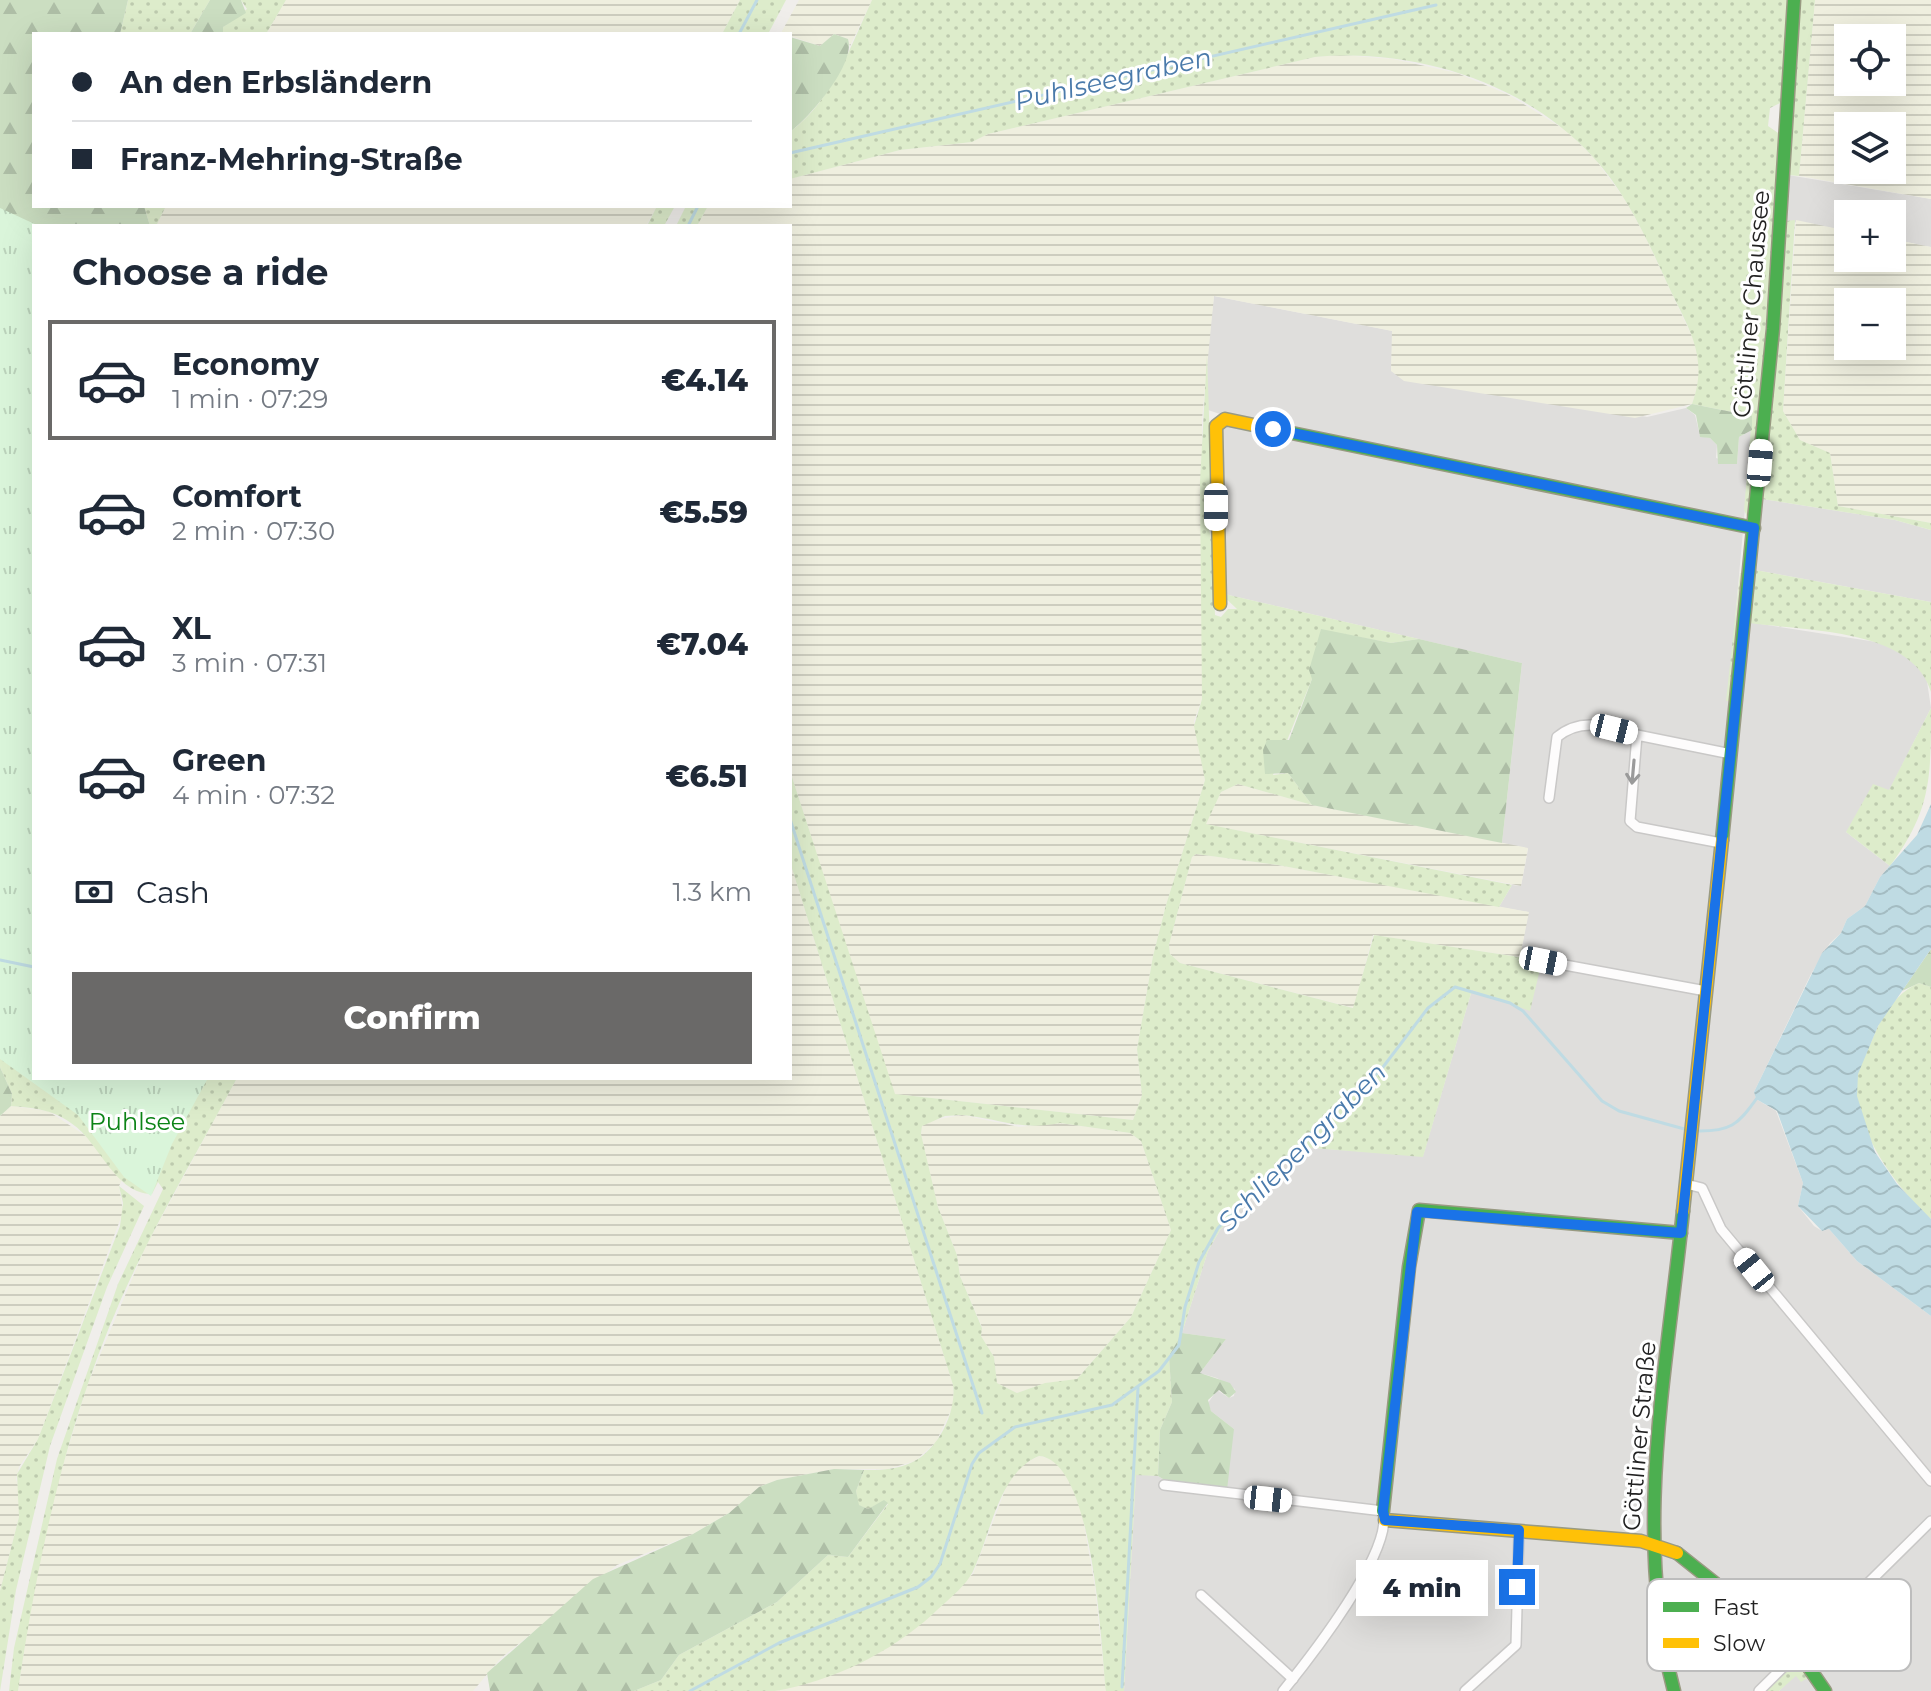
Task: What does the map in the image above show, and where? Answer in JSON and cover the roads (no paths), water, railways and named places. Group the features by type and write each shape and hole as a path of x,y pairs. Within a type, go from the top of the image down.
{"street":[{"name":"Göttliner Chaussee","path":"1686,1184 1773,329 1794,0"},
{"path":"1220,604 1217,588 1216,426 1225,419 1754,528"},
{"path":"1549,798 1557,737 1570,726 1590,723 1731,754"},
{"path":"1637,735 1630,821 1637,827 1721,843"},
{"path":"1543,961 1706,991"},
{"path":"1686,1184 1702,1188 1721,1229 1931,1481"},
{"name":"Göttliner Straße","path":"1654,1579 1651,1542 1686,1184"},
{"path":"1283,1691 1344,1610 1384,1516 1417,1212 1681,1233"},
{"path":"1164,1485 1384,1516 1651,1542 1676,1552 1710,1579"},
{"path":"1873,1579 1931,1521"},
{"path":"1465,1691 1516,1645 1519,1530"},
{"path":"1201,1595 1293,1679"},
{"name":"Göttliner Straße","path":"1669,1671 1674,1691"},
{"path":"1759,1691 1781,1671"},
{"path":"1813,1671 1825,1691"}],"water":[{"path":"1931,804 1931,949 1878,1026 1858,1074 1857,1096 1875,1152 1897,1184 1931,1219 1931,1316 1857,1261 1829,1229 1822,1231 1798,1206 1803,1183 1777,1111 1756,1099 1754,1092 1822,953 1841,933 1847,919 1865,906 1880,877 1917,835"}],"waterway":[{"path":"740,32 757,0"},
{"name":"Puhlseegraben","path":"792,153 1436,5"},
{"name":"Puhlseegraben","path":"689,224 697,208"},
{"path":"792,825 982,1413"},
{"name":"Puhlseegraben","path":"0,960 32,967"},
{"name":"Schliepengraben","path":"690,1691 779,1643 918,1587 931,1577 940,1564 972,1464 979,1453 1015,1427 1112,1405 1159,1371 1179,1345 1185,1307 1199,1262 1218,1228 1345,1098 1380,1071 1428,1008 1455,987 1510,1003 1523,1011 1602,1101 1619,1111 1688,1130"},
{"name":"Schliepengraben","path":"1695,1131 1717,1130 1732,1125 1757,1098"},
{"path":"1122,1687 1138,1388"}],"park label":[{"name":"Puhlsee","path":"137,1121"}]}
